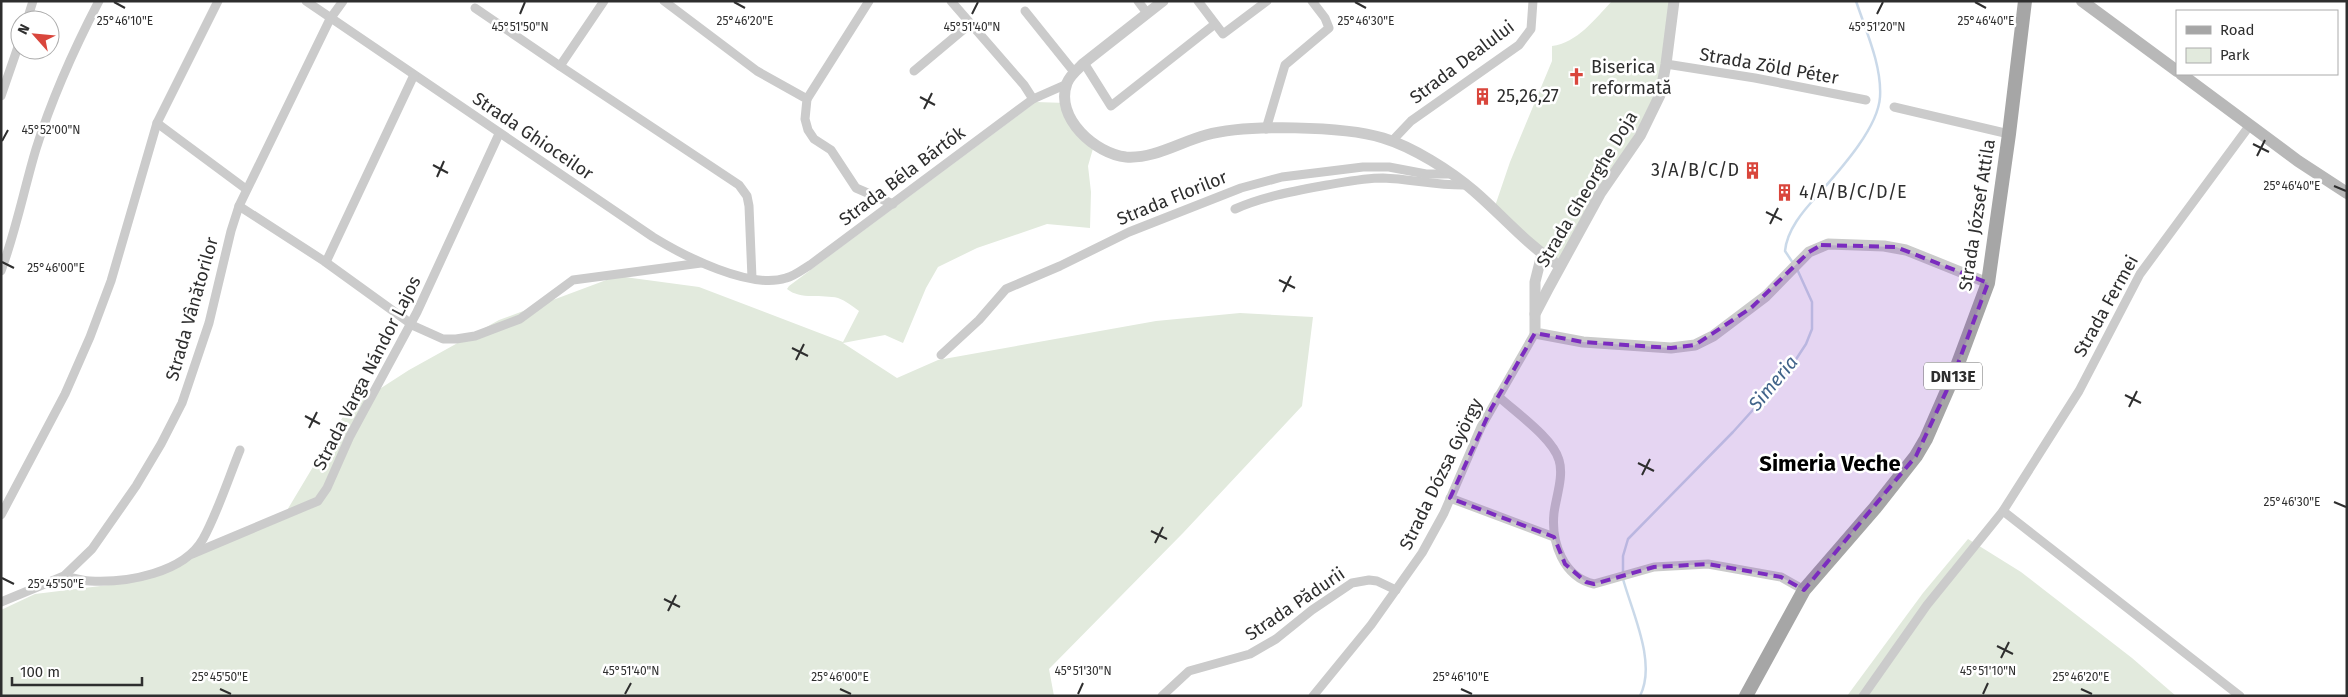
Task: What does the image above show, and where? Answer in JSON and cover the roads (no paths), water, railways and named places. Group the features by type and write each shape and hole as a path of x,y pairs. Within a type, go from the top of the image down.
{"main road":[{"name":"Strada József Attila","path":"1746,696 1804,590 1874,508 1920,450 1953,377 1988,283 2025,1"},
{"path":"2082,1 2176,70"},
{"path":"2181,75 2347,194"}],"street":[{"path":"1,271 34,157 53,101 74,48 99,1"},
{"path":"1,515 65,394 90,337 111,281 157,123 218,1"},
{"name":"Strada Ghioceilor","path":"306,1 653,237 703,263 752,278"},
{"name":"Strada Vânătorilor","path":"1,602 64,576 92,549 136,486 161,444 182,403 209,323 239,206 330,19 342,1"},
{"path":"560,66 604,1"},
{"path":"664,1 757,70 807,99"},
{"path":"869,1 807,99 805,119 808,130 814,139 832,150 856,188 893,204"},
{"path":"951,1 1024,84 1033,99"},
{"path":"1138,1 1147,13"},
{"path":"1163,1 1084,63 1074,72 1067,84 1066,103 1072,119 1094,145 1119,156 1135,157 1151,154 1214,133 1266,129 1340,131 1366,134 1392,141 1451,174 1467,185 1542,254 1560,266"},
{"path":"1198,1 1223,34 1266,1"},
{"path":"1266,129 1286,64 1329,28 1312,1"},
{"name":"Strada Dealului","path":"1392,141 1411,121 1519,45 1531,29 1533,1"},
{"name":"Strada Gheorghe Doja","path":"1535,333 1535,314 1560,266 1600,194 1648,121 1660,95 1674,1"},
{"path":"475,8 739,185 747,196 749,206 752,278"},
{"path":"1025,11 1074,72"},
{"path":"914,72 970,24"},
{"path":"1084,63 1111,106 1215,24"},
{"path":"1,96 13,60"},
{"name":"Strada Zöld Péter","path":"1666,64 1755,78 1866,100"},
{"path":"326,262 414,75"},
{"name":"Strada Béla Bártók","path":"752,278 772,281 788,278 810,265 1033,99 1067,84"},
{"path":"1894,107 2009,134"},
{"path":"157,123 246,189"},
{"name":"Strada Fermei","path":"1863,696 1927,605 2003,511 2079,392 2140,274 2250,125"},
{"name":"Strada Varga Nándor Lajos","path":"64,576 90,581 134,578 178,564 192,554 318,501 327,488 350,436 410,323 499,134"},
{"name":"Strada Florilor","path":"941,355 979,320 1006,289 1060,266 1129,232 1241,188 1282,177 1362,167 1389,167 1426,174 1451,174"},
{"name":"Strada Florilor","path":"1235,209 1254,200 1280,193 1363,179 1397,179 1441,186 1467,185"},
{"path":"239,206 326,262 410,323 443,339 475,336 520,318 573,280 676,265 703,263"},
{"path":"1535,333 1593,342 1671,348 1695,345 1713,336 1750,308 1774,288 1814,248 1828,244 1896,248 1916,253 1988,283"},
{"path":"1535,314 1534,282 1542,254"},
{"name":"Strada Dózsa György","path":"1313,696 1396,590 1422,553 1450,498 1481,427 1535,333"},
{"path":"1498,396 1550,444 1559,459 1560,476 1554,515 1554,537 1565,564 1586,582 1594,584 1654,567 1708,564 1780,576 1804,590"},
{"path":"192,554 203,539 240,450"},
{"path":"1450,498 1554,537"},
{"path":"2003,511 2240,696"},
{"name":"Strada Pădurii","path":"1162,696 1189,671 1250,654 1276,639 1312,610 1352,583 1360,580 1377,581 1396,590"}],"waterway":[{"name":"Simeria","path":"1793,263 1785,251 1792,228 1806,208 1856,150 1878,109 1880,85 1876,61 1856,1"},
{"name":"Simeria","path":"1623,573 1623,556 1628,539 1733,432 1789,370 1806,344 1812,329 1812,302 1797,269"},
{"name":"Simeria","path":"1623,579 1637,622 1644,653 1645,683 1640,696"}],"place":[{"name":"Biserica reformată","path":"1577,77"},
{"name":"25,26,27","path":"1483,96"},
{"name":"3/A/B/C/D","path":"1753,170"},
{"name":"4/A/B/C/D/E","path":"1785,192"}],"district":[{"name":"Simeria Veche","path":"1830,463"}]}
